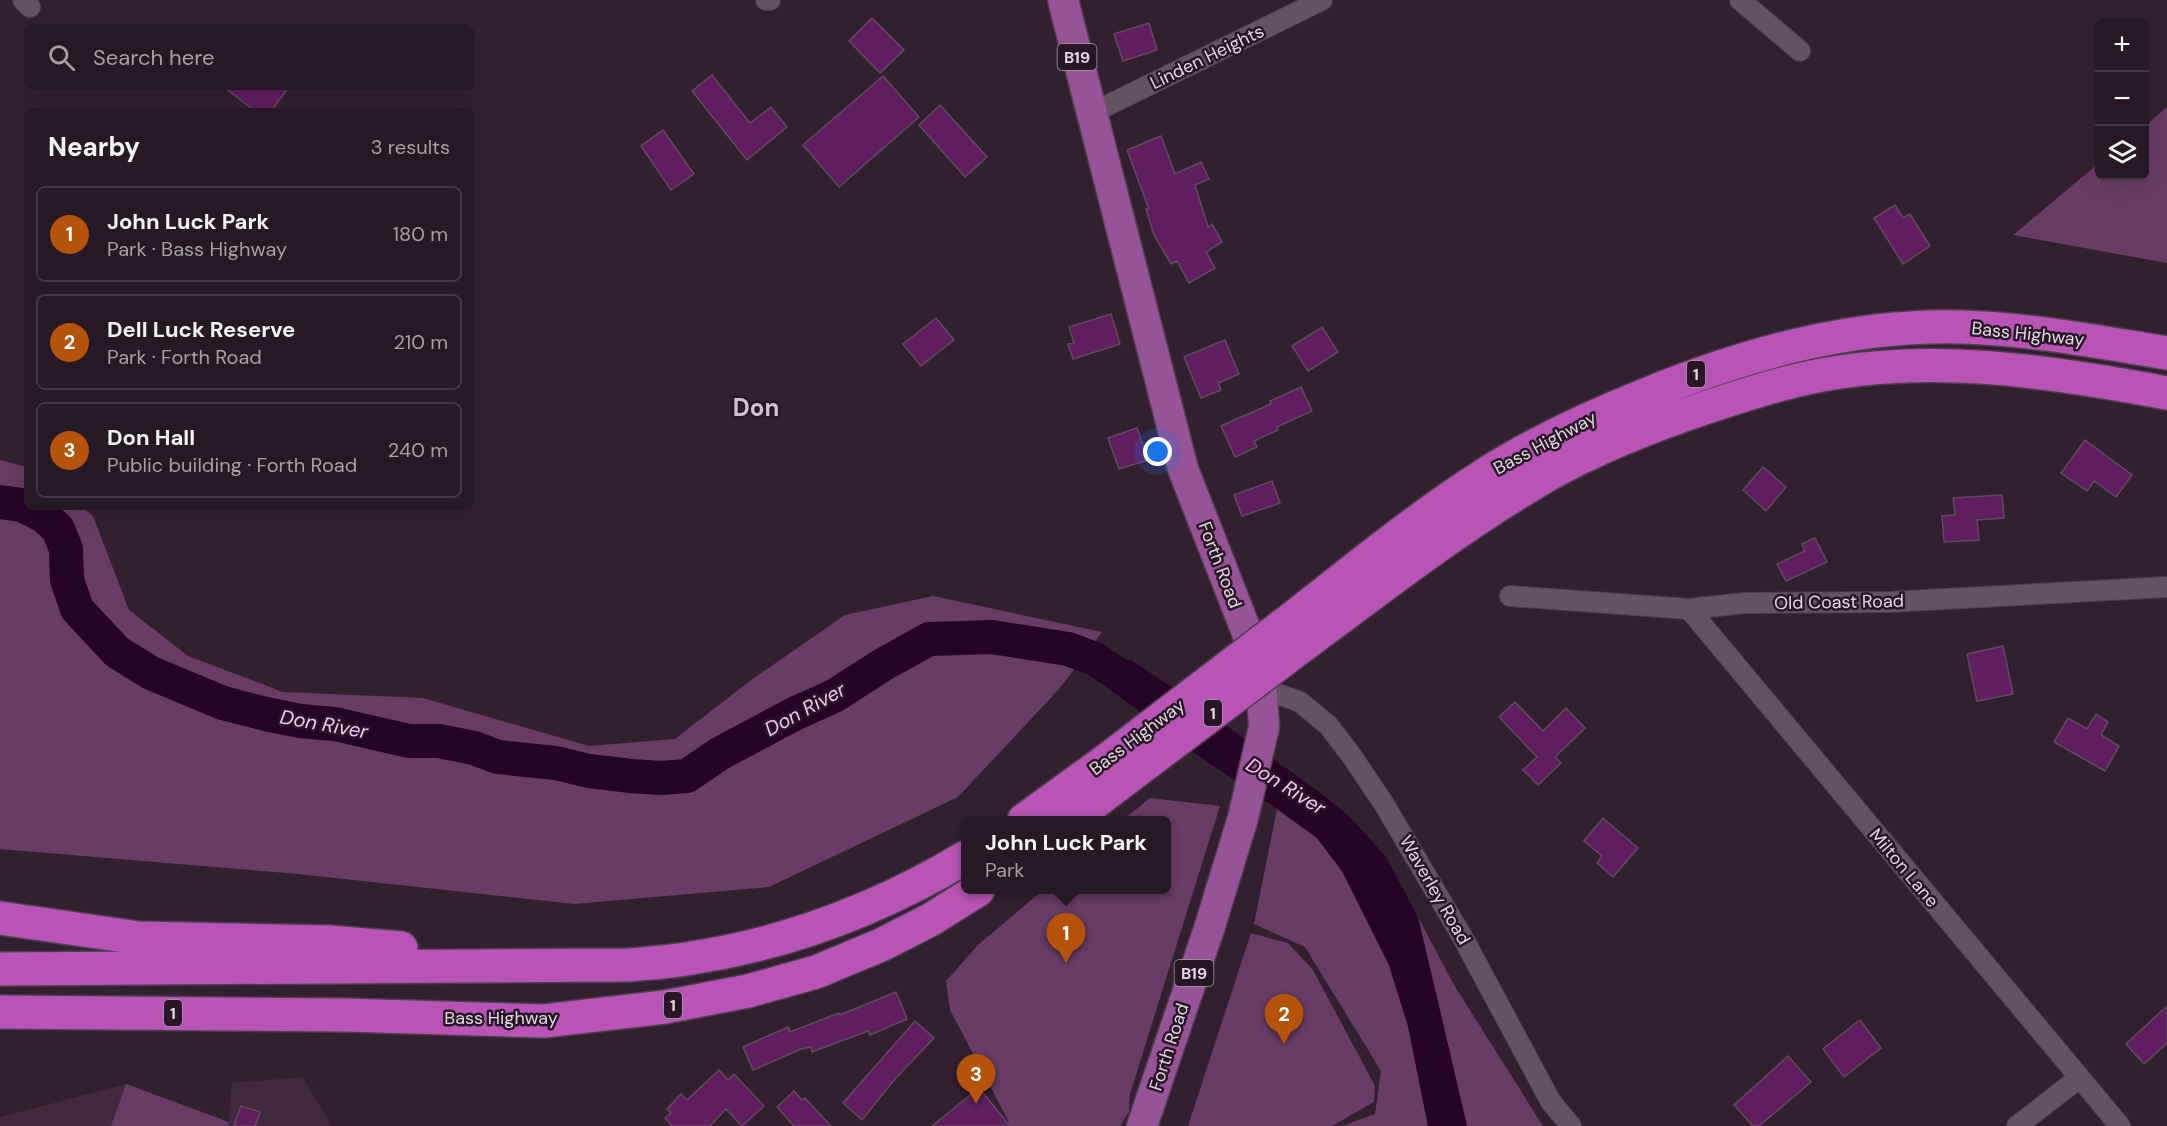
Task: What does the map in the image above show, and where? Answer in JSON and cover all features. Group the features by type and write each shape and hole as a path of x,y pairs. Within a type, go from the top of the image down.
{"highway":[{"name":"Bass Highway","path":"1031,816 1112,773 1298,632 1442,504 1486,474 1538,444 1584,420 1643,395 1696,374 1764,352 1838,337 1901,329 1961,327 2042,333 2167,353"},
{"name":"Bass Highway","path":"1298,632 1531,484 1657,425 1734,398 1796,381 1843,373 1922,366 2030,370 2167,393"},
{"name":"Bass Highway","path":"1075,816 1112,773"},
{"path":"0,969 628,965 693,958 812,930 883,902 929,880 961,860"},
{"name":"Bass Highway","path":"0,1012 345,1015 544,1021 665,1007 748,992 816,972 881,945 930,920 972,894"},
{"path":"0,918 139,938 330,942 594,965"},
{"path":"0,1034 345,1015"}],"main road":[{"name":"Forth Road","path":"1063,0 1183,469 1260,666 1262,694 1264,727 1243,818 1209,929 1142,1126"}],"street":[{"name":"Linden Heights","path":"1092,113 1322,0"},
{"path":"1740,0 1800,51"},
{"name":"Old Coast Road","path":"1510,596 1689,609 1745,603 1889,602 2167,587"},
{"name":"Milton Lane","path":"1689,609 2120,1126"},
{"name":"Waverley Road","path":"1262,694 1273,692 1300,702 1328,725 1351,755 1384,804 1463,938 1551,1102 1571,1126"},
{"path":"2017,1126 2079,1078"}],"shaded area":[{"path":"2167,107 2167,263 2013,235 2095,166 2095,180 2149,180 2149,123"},
{"path":"0,460 24,466 24,510 86,510 93,516 129,610 188,656 283,692 423,698 589,746 675,739 751,680 845,615 933,596 1102,632 1060,688 958,797 769,887 574,904 298,874 0,849"},
{"path":"1150,798 1220,806 1130,1094 1129,1112 1120,1126 1004,1126 1009,1122 950,1010 946,981 978,945 1038,894 1171,894 1171,816 1128,816"},
{"path":"1277,809 1317,838 1342,871 1389,965 1408,1026 1428,1126 1342,1126 1375,1114 1381,1071 1305,947 1254,924"},
{"path":"1418,917 1454,985 1543,1126 1467,1126"},
{"path":"1251,933 1288,943 1313,970 1375,1086 1374,1102 1332,1126 1188,1126"},
{"path":"303,1077 331,1126 228,1126 232,1083"},
{"path":"126,1084 111,1126 0,1126 0,1117"},
{"path":"126,1084 229,1122 228,1126 111,1126"}],"water":[{"path":"1095,659 1131,660 1179,692 1318,791 1351,818 1386,857 1418,917 1467,1126 1428,1126 1408,1026 1389,965 1342,871 1317,838 1150,723 1105,685"}],"building":[{"path":"872,18 904,50 880,73 849,41"},
{"path":"1149,23 1157,50 1123,61 1114,34"},
{"path":"712,75 750,123 771,107 787,127 747,160 692,91"},
{"path":"883,76 919,117 839,187 803,145"},
{"path":"228,90 287,90 273,108 251,108"},
{"path":"940,105 987,157 965,177 919,125"},
{"path":"663,130 694,174 671,190 641,146"},
{"path":"1161,136 1175,174 1201,162 1209,179 1195,185 1208,227 1212,224 1222,242 1206,252 1215,268 1189,283 1177,261 1171,264 1154,235 1146,209 1149,209 1127,150"},
{"path":"1895,205 1903,218 1910,214 1930,246 1903,264 1874,218"},
{"path":"1111,314 1120,344 1073,359 1068,344 1074,343 1069,327"},
{"path":"936,318 954,340 921,366 903,344"},
{"path":"1322,327 1338,352 1308,371 1292,346"},
{"path":"1225,340 1239,374 1218,383 1221,390 1201,398 1184,357"},
{"path":"1301,387 1312,411 1277,427 1278,430 1254,441 1257,447 1235,457 1221,426 1271,404 1270,401"},
{"path":"1137,428 1148,460 1119,469 1108,438"},
{"path":"2085,440 2132,475 2116,497 2094,481 2087,491 2061,473"},
{"path":"1763,467 1786,487 1766,511 1743,490"},
{"path":"1272,481 1280,503 1242,516 1234,495"},
{"path":"2002,495 2004,518 1977,520 1979,540 1944,542 1942,516 1955,515 1953,498"},
{"path":"1815,538 1827,562 1786,581 1777,564 1805,551 1802,544"},
{"path":"2003,646 2013,694 1977,701 1967,654"},
{"path":"1515,702 1543,731 1566,708 1585,728 1555,757 1561,763 1538,785 1523,770 1537,757 1499,717"},
{"path":"2096,714 2108,722 2101,735 2119,746 2105,771 2054,742 2068,718 2087,729"},
{"path":"1603,818 1638,848 1613,877 1597,863 1602,856 1584,841"},
{"path":"896,992 907,1019 870,1035 868,1031 812,1052 811,1047 801,1049 753,1070 743,1047 788,1027 790,1032"},
{"path":"2167,1006 2167,1043 2144,1064 2126,1044"},
{"path":"1860,1020 1881,1048 1844,1077 1823,1049"},
{"path":"915,1021 934,1038 894,1080 862,1120 843,1103"},
{"path":"1788,1056 1811,1082 1759,1126 1753,1126 1734,1105"},
{"path":"719,1070 728,1080 734,1074 764,1106 742,1126 726,1109 710,1126 672,1126 665,1118 671,1113 667,1109 681,1094 687,1100"},
{"path":"979,1088 1010,1126 932,1126"},
{"path":"794,1091 802,1100 805,1098 831,1126 794,1126 777,1107"},
{"path":"241,1106 260,1112 255,1126 234,1126"}],"waterway":[{"name":"Don River","path":"0,502 24,506"},
{"name":"Don River","path":"32,510 44,516 58,529 66,549 67,580 77,609 117,652 151,673 223,703 266,714 300,721 335,724 409,741 439,741 474,748 498,757 556,763 589,771 631,776 661,778 687,776 719,754 794,714 834,696 929,639 992,637 1068,649 1095,659 1135,686"}],"place":[{"name":"John Luck Park","path":"1066,963"},
{"name":"Dell Luck Reserve","path":"1284,1044"},
{"name":"Don Hall","path":"976,1104"}],"district":[{"name":"Don","path":"756,407"}]}
